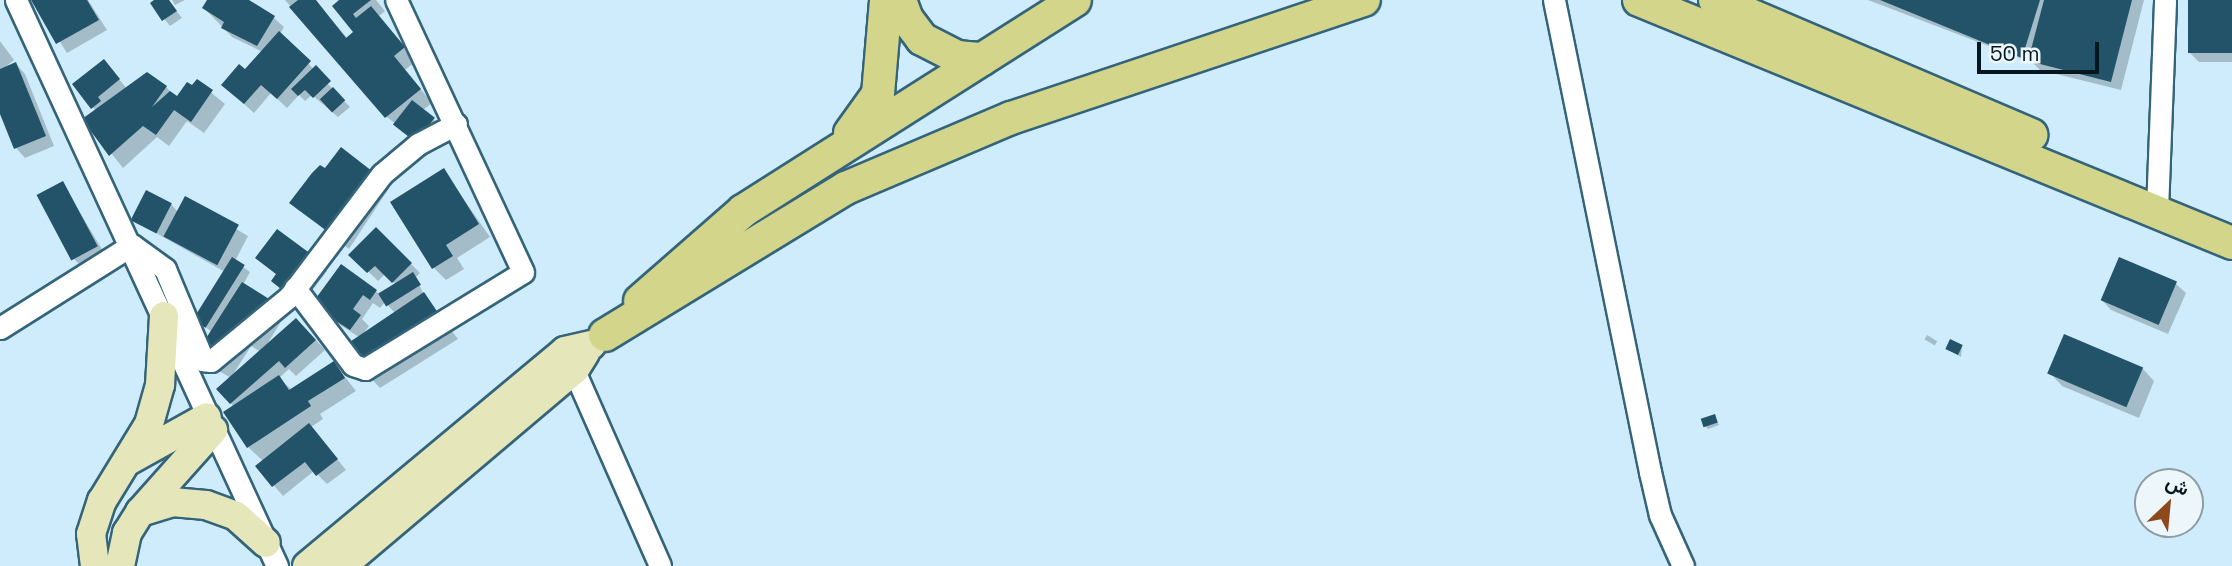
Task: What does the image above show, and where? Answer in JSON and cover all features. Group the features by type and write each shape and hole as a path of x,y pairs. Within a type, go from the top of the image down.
{"highway":[{"path":"838,147 877,94 886,0"},
{"path":"900,0 907,19 922,39 957,57 982,59"},
{"path":"584,350 722,228 838,147 1076,0"},
{"path":"584,350 846,188 1011,118 1364,0"},
{"path":"1617,0 1676,15"},
{"path":"1639,0 2158,200 2232,221"},
{"path":"1728,3 2158,200 2232,243"}],"main road":[{"path":"95,566 91,534 102,501 149,424 160,385 164,316"},
{"path":"307,566 584,350"},
{"path":"342,566 584,350"},
{"path":"128,461 211,423"},
{"path":"120,566 127,533 140,512 211,423"},
{"path":"140,512 172,502 206,505 236,516 272,555"}],"street":[{"path":"16,0 132,245 272,555"},
{"path":"295,288 353,365 361,370 520,277 524,267 396,0"},
{"path":"1554,0 1650,472 1660,515 1683,566"},
{"path":"2158,200 2165,0"},
{"path":"132,245 165,269 205,362 295,288 382,174 418,145 456,124"},
{"path":"0,328 132,245"},
{"path":"584,350 605,449 660,566"}],"building":[{"path":"31,0 87,0 99,20 56,44"},
{"path":"154,0 169,0 177,11 162,21 150,3"},
{"path":"207,0 249,0 275,16 257,46 221,28 224,22 202,8"},
{"path":"298,0 316,0 346,38 353,32 332,6 339,0 371,0 353,14 356,18 371,6 405,47 394,56 421,89 385,118 289,7"},
{"path":"1880,0 2040,0 2022,58"},
{"path":"2044,0 2132,0 2111,82 2028,61"},
{"path":"2188,0 2232,0 2232,53 2188,53"},
{"path":"279,31 311,61 277,99 261,85 244,104 221,85 239,64 245,69"},
{"path":"104,59 120,79 98,97 101,101 91,109 72,84"},
{"path":"16,62 46,136 14,149 0,114 0,69"},
{"path":"316,65 331,81 313,98 305,90 298,96 291,89"},
{"path":"147,72 167,86 152,107 170,91 177,96 187,82 192,85 197,79 213,90 191,122 174,110 156,135 143,126 109,156 82,119"},
{"path":"333,87 345,100 332,112 320,99"},
{"path":"412,100 435,118 416,142 393,124"},
{"path":"341,147 377,175 335,237 289,203 312,173 320,165 325,168"},
{"path":"444,168 479,224 446,245 453,256 432,269 390,202"},
{"path":"63,181 98,246 71,260 37,195"},
{"path":"146,190 172,203 156,233 131,220"},
{"path":"185,196 239,225 217,265 163,237"},
{"path":"376,227 412,263 392,283 375,266 367,273 348,255"},
{"path":"277,229 319,260 291,297 271,281 276,274 255,258"},
{"path":"232,257 245,265 206,328 193,320"},
{"path":"2119,257 2177,282 2159,325 2101,300"},
{"path":"341,264 377,290 370,300 363,295 353,309 361,315 350,330 311,305"},
{"path":"413,272 421,285 386,306 378,294"},
{"path":"242,282 277,304 252,344 241,337 220,370 196,354"},
{"path":"424,292 447,326 368,379 345,345"},
{"path":"296,318 316,340 285,368 279,361 230,404 216,389"},
{"path":"2064,334 2143,368 2126,407 2047,374"},
{"path":"1950,339 1963,345 1958,355 1945,349"},
{"path":"334,361 345,378 308,401 311,406 247,448 223,412 279,375 289,390"},
{"path":"1715,414 1718,423 1704,427 1701,419"},
{"path":"309,423 338,459 316,476 305,462 272,487 255,466"}]}
